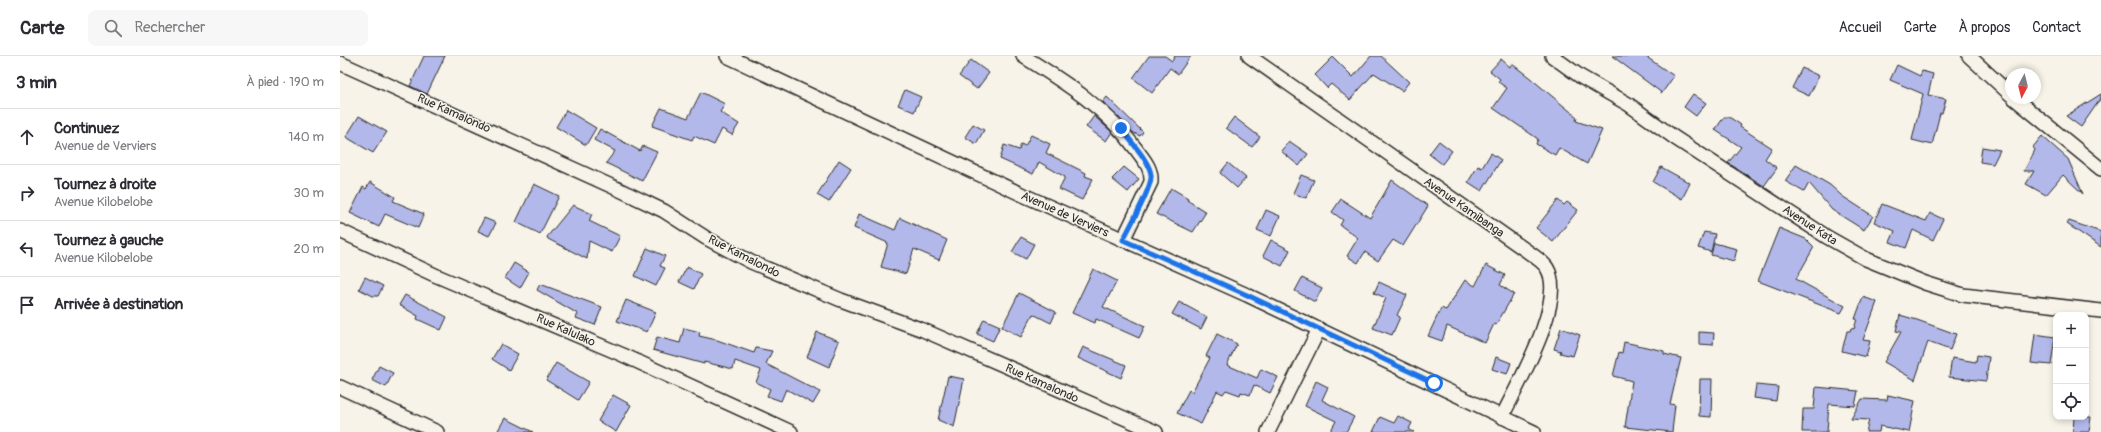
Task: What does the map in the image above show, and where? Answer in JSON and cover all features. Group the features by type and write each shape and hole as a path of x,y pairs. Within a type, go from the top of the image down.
{"street":[{"name":"Avenue de Verviers","path":"727,56 980,175 1247,295 1534,432"},
{"path":"1023,56 1088,100 1110,118 1121,128 1148,165 1152,176 1151,182 1123,240"},
{"name":"Avenue Kamibanga","path":"1249,56 1524,249 1547,268 1552,282 1551,298 1540,339 1502,416"},
{"name":"Avenue Kata","path":"1552,56 1581,77 1628,104 1675,138 1827,237 1866,259 1925,283 1963,295 2101,311"},
{"path":"1969,56 2005,89"},
{"name":"Rue Kamalondo","path":"340,63 664,211 706,238 751,262 834,298 923,330 1156,432"},
{"path":"2021,104 2101,169"},
{"name":"Rue Kalulako","path":"340,231 437,276 609,349 791,432"},
{"path":"1268,432 1319,329"},
{"path":"340,387 437,432"}],"building":[{"path":"424,56 445,56 427,94 410,86"},
{"path":"1149,56 1165,56 1172,61 1175,56 1191,56 1178,74 1170,68 1152,93 1133,78"},
{"path":"1371,56 1381,56 1409,82 1402,91 1374,73 1350,100 1331,84 1327,88 1315,75 1333,57 1353,77"},
{"path":"1612,56 1645,56 1674,76 1662,93"},
{"path":"1501,59 1510,67 1512,64 1529,77 1577,117 1576,121 1602,130 1587,164 1559,148 1555,155 1536,144 1538,139 1493,108 1507,88 1498,82 1500,79 1490,71"},
{"path":"971,60 989,73 977,89 959,76"},
{"path":"1897,65 1920,76 1922,71 1933,74 1928,95 1946,99 1942,113 1940,113 1932,145 1912,140 1923,94 1890,80"},
{"path":"1802,68 1819,76 1809,96 1792,88"},
{"path":"905,90 921,97 914,112 898,105"},
{"path":"701,92 725,104 720,112 739,124 732,135 722,129 714,145 694,136 692,140 652,126 661,108 688,118"},
{"path":"1693,94 1706,103 1696,116 1684,107"},
{"path":"2101,94 2101,98 2081,127 2066,116"},
{"path":"1107,97 1143,132 1140,136 1132,132 1103,102"},
{"path":"566,110 596,128 586,145 556,127"},
{"path":"359,116 387,132 373,153 346,137"},
{"path":"1094,116 1112,132 1106,141 1086,127"},
{"path":"1234,117 1260,137 1252,147 1226,128"},
{"path":"1724,117 1729,117 1741,125 1740,127 1772,148 1765,159 1777,168 1764,186 1728,163 1741,147 1715,130"},
{"path":"973,124 984,130 976,144 965,137"},
{"path":"600,129 640,151 643,146 657,152 642,181 606,163 615,151 594,140"},
{"path":"1031,135 1050,144 1046,153 1086,173 1085,176 1093,179 1082,200 1059,189 1065,177 1039,162 1033,174 1000,159 1004,145 1019,150 1021,144 1025,146"},
{"path":"2042,136 2068,159 2083,194 2063,175 2046,195 2026,184 2034,171 2024,171 2035,150 2033,147"},
{"path":"1289,141 1308,154 1299,166 1281,151"},
{"path":"1439,141 1452,151 1442,164 1429,154"},
{"path":"1982,147 2000,150 1993,164 1980,162"},
{"path":"1491,153 1501,160 1482,191 1468,182 1478,166 1482,168"},
{"path":"839,160 851,168 829,202 817,195"},
{"path":"1228,163 1246,178 1237,188 1220,173"},
{"path":"1796,165 1830,185 1842,196 1873,216 1864,230 1832,210 1809,183 1804,192 1785,181"},
{"path":"1124,167 1139,179 1128,192 1112,179"},
{"path":"1661,167 1690,183 1682,199 1653,182"},
{"path":"1301,175 1314,180 1306,198 1293,193"},
{"path":"1392,180 1428,206 1403,246 1393,240 1378,261 1365,252 1358,263 1347,256 1358,238 1340,225 1343,220 1332,212 1341,199 1370,218"},
{"path":"370,182 395,197 393,201 424,214 418,228 385,214 379,227 350,213 363,187 366,189"},
{"path":"534,184 559,196 540,234 516,222"},
{"path":"1171,188 1188,198 1187,200 1206,212 1193,232 1156,214"},
{"path":"1558,200 1564,205 1567,202 1578,210 1553,242 1536,228"},
{"path":"1882,204 1926,221 1930,213 1943,219 1933,240 1913,230 1906,248 1890,242 1895,231 1874,222"},
{"path":"573,205 592,214 589,221 620,236 612,252 589,241 587,259 548,239 547,237"},
{"path":"1266,210 1280,216 1271,236 1257,230"},
{"path":"859,214 895,230 900,218 947,240 939,260 914,249 906,274 881,267 888,243 854,228"},
{"path":"484,218 496,223 489,236 478,231"},
{"path":"2069,221 2101,232 2101,247 2067,224"},
{"path":"1779,228 1806,239 1814,247 1796,279 1845,306 1841,313 1758,281"},
{"path":"1704,232 1715,234 1711,252 1698,248"},
{"path":"1021,237 1034,244 1026,259 1012,252"},
{"path":"1271,240 1290,250 1282,266 1263,256"},
{"path":"1714,243 1737,249 1734,261 1711,255"},
{"path":"647,248 665,256 660,266 665,268 656,286 635,276"},
{"path":"514,263 529,272 520,288 505,278"},
{"path":"1486,265 1505,275 1500,285 1514,294 1496,325 1494,324 1485,343 1447,326 1442,341 1428,336 1441,308 1446,310 1465,280 1475,286"},
{"path":"687,267 701,274 694,289 679,282"},
{"path":"1093,269 1117,281 1103,307 1145,326 1139,338 1096,319 1095,323 1072,313"},
{"path":"365,277 383,286 378,296 373,296 359,289"},
{"path":"1302,278 1322,288 1315,302 1295,291"},
{"path":"1379,282 1407,295 1397,315 1400,317 1392,335 1373,328 1386,298 1374,293"},
{"path":"540,284 602,307 595,325 576,318 578,314 537,290"},
{"path":"1019,293 1056,312 1051,323 1033,314 1021,337 1002,327"},
{"path":"405,295 447,317 441,330 417,319 418,316 399,305"},
{"path":"1863,297 1877,302 1863,340 1870,341 1866,357 1842,351 1847,331 1850,331 1851,328 1854,329 1857,319 1855,319"},
{"path":"626,300 656,312 647,332 617,321"},
{"path":"1179,302 1207,317 1201,329 1172,314"},
{"path":"1900,315 1956,334 1950,350 1928,342 1915,380 1884,362 1901,332 1896,331"},
{"path":"984,319 1000,326 993,341 977,334"},
{"path":"684,328 700,332 699,336 717,340 754,353 756,348 772,351 766,364 820,392 813,404 786,389 781,401 767,396 770,389 756,382 761,370 735,361 733,369 704,362 704,364 653,350 657,337 680,343"},
{"path":"1561,328 1580,335 1573,356 1560,353 1561,351 1554,349"},
{"path":"817,332 839,341 829,367 807,357"},
{"path":"1699,332 1714,333 1713,345 1699,344"},
{"path":"1217,334 1237,344 1227,365 1257,378 1261,369 1278,377 1270,393 1254,385 1250,395 1241,392 1240,395 1226,390 1223,394 1217,391 1201,424 1177,413 1189,390 1192,392 1210,358 1206,356"},
{"path":"2035,334 2053,337 2051,365 2031,363"},
{"path":"1624,342 1664,351 1664,354 1681,358 1670,404 1675,405 1672,432 1625,427 1632,381 1613,376 1619,352 1622,353"},
{"path":"501,344 518,354 509,370 492,359"},
{"path":"1083,347 1126,365 1121,378 1078,358"},
{"path":"1977,355 1989,357 1986,381 1949,377 1952,358 1976,362"},
{"path":"1496,357 1511,363 1507,374 1492,369"},
{"path":"556,363 589,382 578,400 546,380"},
{"path":"379,366 393,373 386,387 372,380"},
{"path":"948,376 964,379 954,427 938,420"},
{"path":"1700,379 1712,379 1711,417 1699,416"},
{"path":"1316,381 1328,387 1322,400 1354,417 1346,432 1330,432 1336,421 1305,406"},
{"path":"1756,385 1778,387 1776,401 1754,398"},
{"path":"1816,387 1858,391 1855,406 1829,404 1827,432 1802,432 1803,409 1814,409"},
{"path":"613,395 631,405 616,432 598,421"},
{"path":"1888,395 1915,401 1909,432 1880,426 1879,432 1866,432 1869,420 1851,419 1862,399 1887,400"},
{"path":"1398,416 1412,423 1409,429 1414,432 1373,432 1380,417 1394,423"},
{"path":"2089,417 2091,417 2089,432 2073,432 2074,420 2089,420"},
{"path":"505,418 533,432 497,432"}],"route":[{"path":"1121,128 1148,165 1152,176 1151,182 1123,240 1247,295 1434,383"}]}
